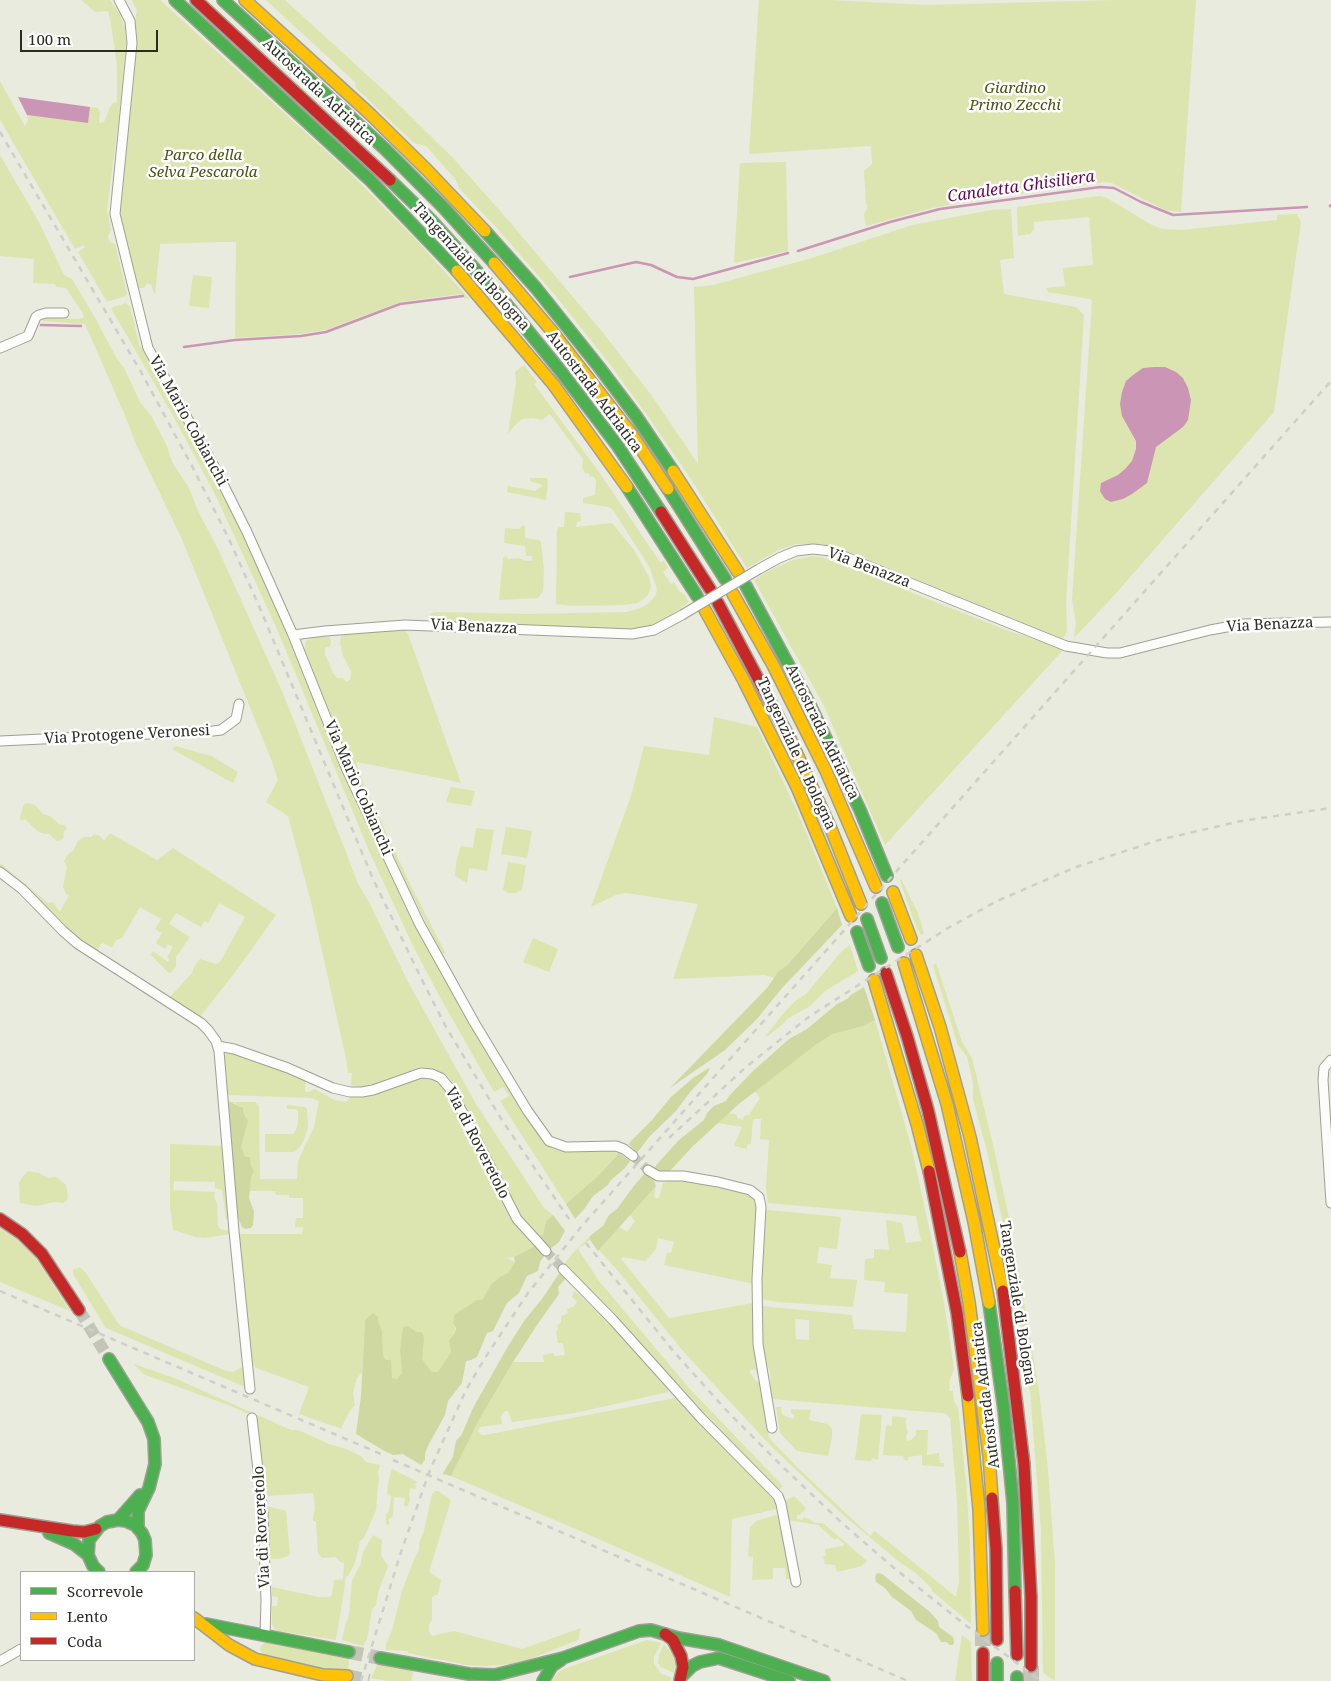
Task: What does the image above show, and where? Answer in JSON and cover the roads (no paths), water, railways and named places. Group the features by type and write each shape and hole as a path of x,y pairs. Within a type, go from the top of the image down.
{"main road":[{"name":"Tangenziale di Bologna","path":"175,0 357,167 420,230 476,292 593,438 632,493 697,596"},
{"name":"Autostrada Adriatica","path":"196,0 356,146 431,220 490,286 549,356 617,445 710,589"},
{"name":"Autostrada Adriatica","path":"223,0 386,149 496,265 551,330 630,432 679,504 725,579"},
{"path":"245,0 370,114 427,170 536,288 636,416 695,503 738,572"},
{"path":"746,586 830,746 887,876"},
{"name":"Autostrada Adriatica","path":"734,594 777,673 826,771 876,887"},
{"name":"Autostrada Adriatica","path":"718,603 790,738 831,829 861,904"},
{"name":"Tangenziale di Bologna","path":"705,610 781,754 819,837 850,916"},
{"path":"893,892 910,939"},
{"path":"882,903 898,947"},
{"path":"867,919 881,958"},
{"path":"856,932 869,966"},
{"name":"Tangenziale di Bologna","path":"916,955 940,1027 970,1137 1004,1298 1016,1383 1024,1464 1031,1589 1031,1666"},
{"name":"Autostrada Adriatica","path":"904,963 947,1104 976,1231 992,1320 1004,1410 1013,1503 1018,1655"},
{"name":"Autostrada Adriatica","path":"886,972 907,1036 930,1119 958,1236 969,1302 990,1464 996,1549 997,1640"},
{"path":"874,980 917,1124 933,1190 957,1313 970,1412 979,1509 983,1630"},
{"path":"0,1219 15,1229 36,1248 52,1267 79,1310"},
{"path":"109,1359 150,1426 156,1449 149,1488 138,1510 138,1528"},
{"path":"118,1520 136,1500 153,1474"},
{"path":"0,1520 75,1532 96,1529 107,1522 118,1520 130,1522 138,1528 146,1544 146,1555 142,1570"},
{"path":"32,1526 74,1544 88,1555"},
{"path":"96,1529 89,1540 88,1555 97,1571"},
{"path":"195,1619 216,1627 349,1652"},
{"path":"195,1619 229,1645 261,1661 323,1675 347,1676"},
{"path":"380,1658 461,1673 482,1675 509,1673 564,1658 639,1631 651,1630 678,1638 719,1645 824,1681"},
{"path":"664,1633 672,1640 679,1651 682,1663 680,1678"},
{"path":"983,1653 983,1681"},
{"path":"543,1681 552,1666 564,1658"},
{"path":"680,1678 692,1666 700,1662 719,1658 789,1681"},
{"path":"997,1663 997,1681"}],"street":[{"name":"Via Mario Cobianchi","path":"119,0 130,21 132,43 115,214 147,345 232,502 270,581 347,770 419,923 474,1022 543,1134 552,1143 562,1147 616,1146 633,1156"},
{"path":"0,348 28,336 36,317 39,315 64,313"},
{"name":"Via Benazza","path":"293,636 325,631 405,625 632,634 654,630 779,558 813,549 831,551 1066,646 1107,653 1120,653 1210,630 1243,624 1331,622"},
{"name":"Via Protogene Veronesi","path":"0,741 221,730 236,718 239,704"},
{"path":"0,872 22,889 78,944 201,1024 213,1035 218,1046 250,1389"},
{"name":"Via di Roveretolo","path":"218,1046 243,1052 333,1088 350,1092 370,1091 421,1073 432,1074 440,1078 451,1090 517,1219 546,1251"},
{"path":"1331,1060 1324,1068 1323,1080 1331,1203"},
{"path":"648,1170 658,1176 683,1176 718,1182 750,1190 758,1197 761,1207 757,1279 758,1344 772,1428"},
{"path":"563,1269 613,1320 695,1411 778,1496 796,1582"},
{"name":"Via di Roveretolo","path":"252,1418 262,1513 266,1600 265,1636"},
{"path":"0,1661 20,1650"}],"waterway":[{"name":"Canaletta Ghisiliera","path":"798,251 890,222 940,209 1100,187 1114,188 1173,215 1307,207"},
{"name":"Canaletta Ghisiliera","path":"570,277 636,262 651,265 677,277 693,279 788,253"},
{"name":"Canaletta Ghisiliera","path":"184,347 235,340 301,336 326,332 400,304 463,296"},
{"name":"Canaletta Ghisiliera","path":"41,325 81,326"}],"tunnel":[{"path":"633,1156 648,1170"},
{"path":"546,1251 563,1269"},
{"path":"79,1310 109,1359"},
{"path":"983,1630 983,1653"},
{"path":"349,1652 380,1658"},
{"path":"1031,1666 1031,1681"},
{"path":"347,1676 369,1681"}],"railway":[{"path":"0,132 141,372 228,537 259,606 373,879 446,1027 500,1117 571,1222"},
{"path":"361,1681 401,1552 430,1470 466,1390 528,1293 581,1227 1331,381"},
{"path":"669,1138 746,1067 810,1016 948,928 997,901 1076,867 1159,840 1241,821 1331,808"},
{"path":"586,1243 674,1352 727,1411 784,1468 842,1523 894,1568 964,1624 1041,1681"},
{"path":"0,1291 381,1454"},
{"path":"393,1460 908,1681"}],"park label":[{"name":"Giardino Primo Zecchi","path":"1015,98"},
{"name":"Parco della Selva Pescarola","path":"203,164"}]}
